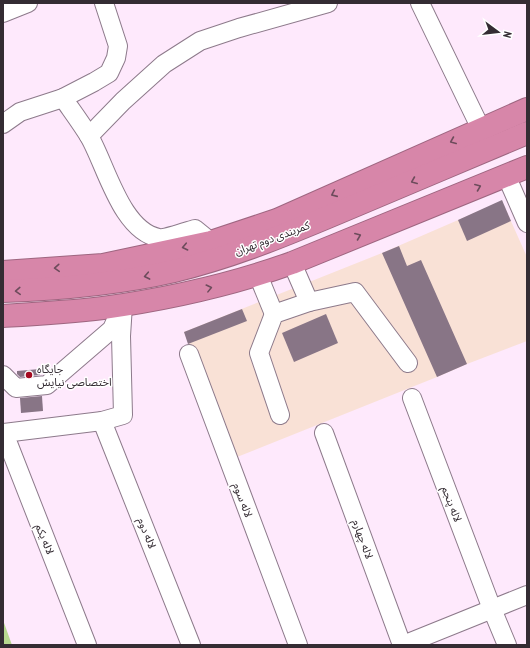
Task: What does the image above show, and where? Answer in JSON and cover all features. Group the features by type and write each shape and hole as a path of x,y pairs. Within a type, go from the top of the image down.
{"highway":[{"path":"3,272 103,265 211,242 277,220 527,109"},
{"name":"کمربندی دوم تهران","path":"3,291 50,289 111,283 175,271 280,237 527,133"},
{"path":"3,316 65,312 123,304 200,290 258,275 292,263 527,167"}],"street":[{"path":"3,13 28,3"},
{"path":"3,124 20,112 63,98 109,73 116,58 118,46 104,3"},
{"path":"89,136 123,101 164,64 200,41 239,28 328,3"},
{"path":"420,3 481,129"},
{"path":"63,98 89,136 121,206 144,233 161,238 195,229 211,242"},
{"path":"506,175 527,223"},
{"path":"292,263 309,302"},
{"path":"258,275 274,314 259,353 280,415"},
{"path":"274,314 309,302 355,292 408,363"},
{"path":"3,375 16,388 47,385 112,329 123,304"},
{"path":"4,433 102,421 123,415 121,336 123,304"},
{"name":"لاله سوم","path":"189,354 298,645"},
{"name":"لاله پنجم","path":"412,398 506,645"},
{"name":"لاله دوم","path":"102,421 191,645"},
{"name":"لاله یکم","path":"4,433 87,645"},
{"name":"لاله چهارم","path":"324,433 402,645"},
{"path":"402,645 527,595"}],"shaded area":[{"path":"502,201 527,257 527,341 232,459 184,332 382,253"}],"green space":[{"path":"3,620 12,645 3,645"}],"building":[{"path":"502,200 511,221 467,241 458,220"},
{"path":"399,246 407,266 421,260 467,364 437,377 382,253"},
{"path":"242,309 247,321 188,344 184,332"},
{"path":"326,314 338,343 294,362 282,333"},
{"path":"40,369 40,375 20,377 17,374 17,371"},
{"path":"42,396 43,411 21,413 20,398"}],"place":[{"name":"جایگاه اختصاصی نیایش","path":"29,375"}]}
